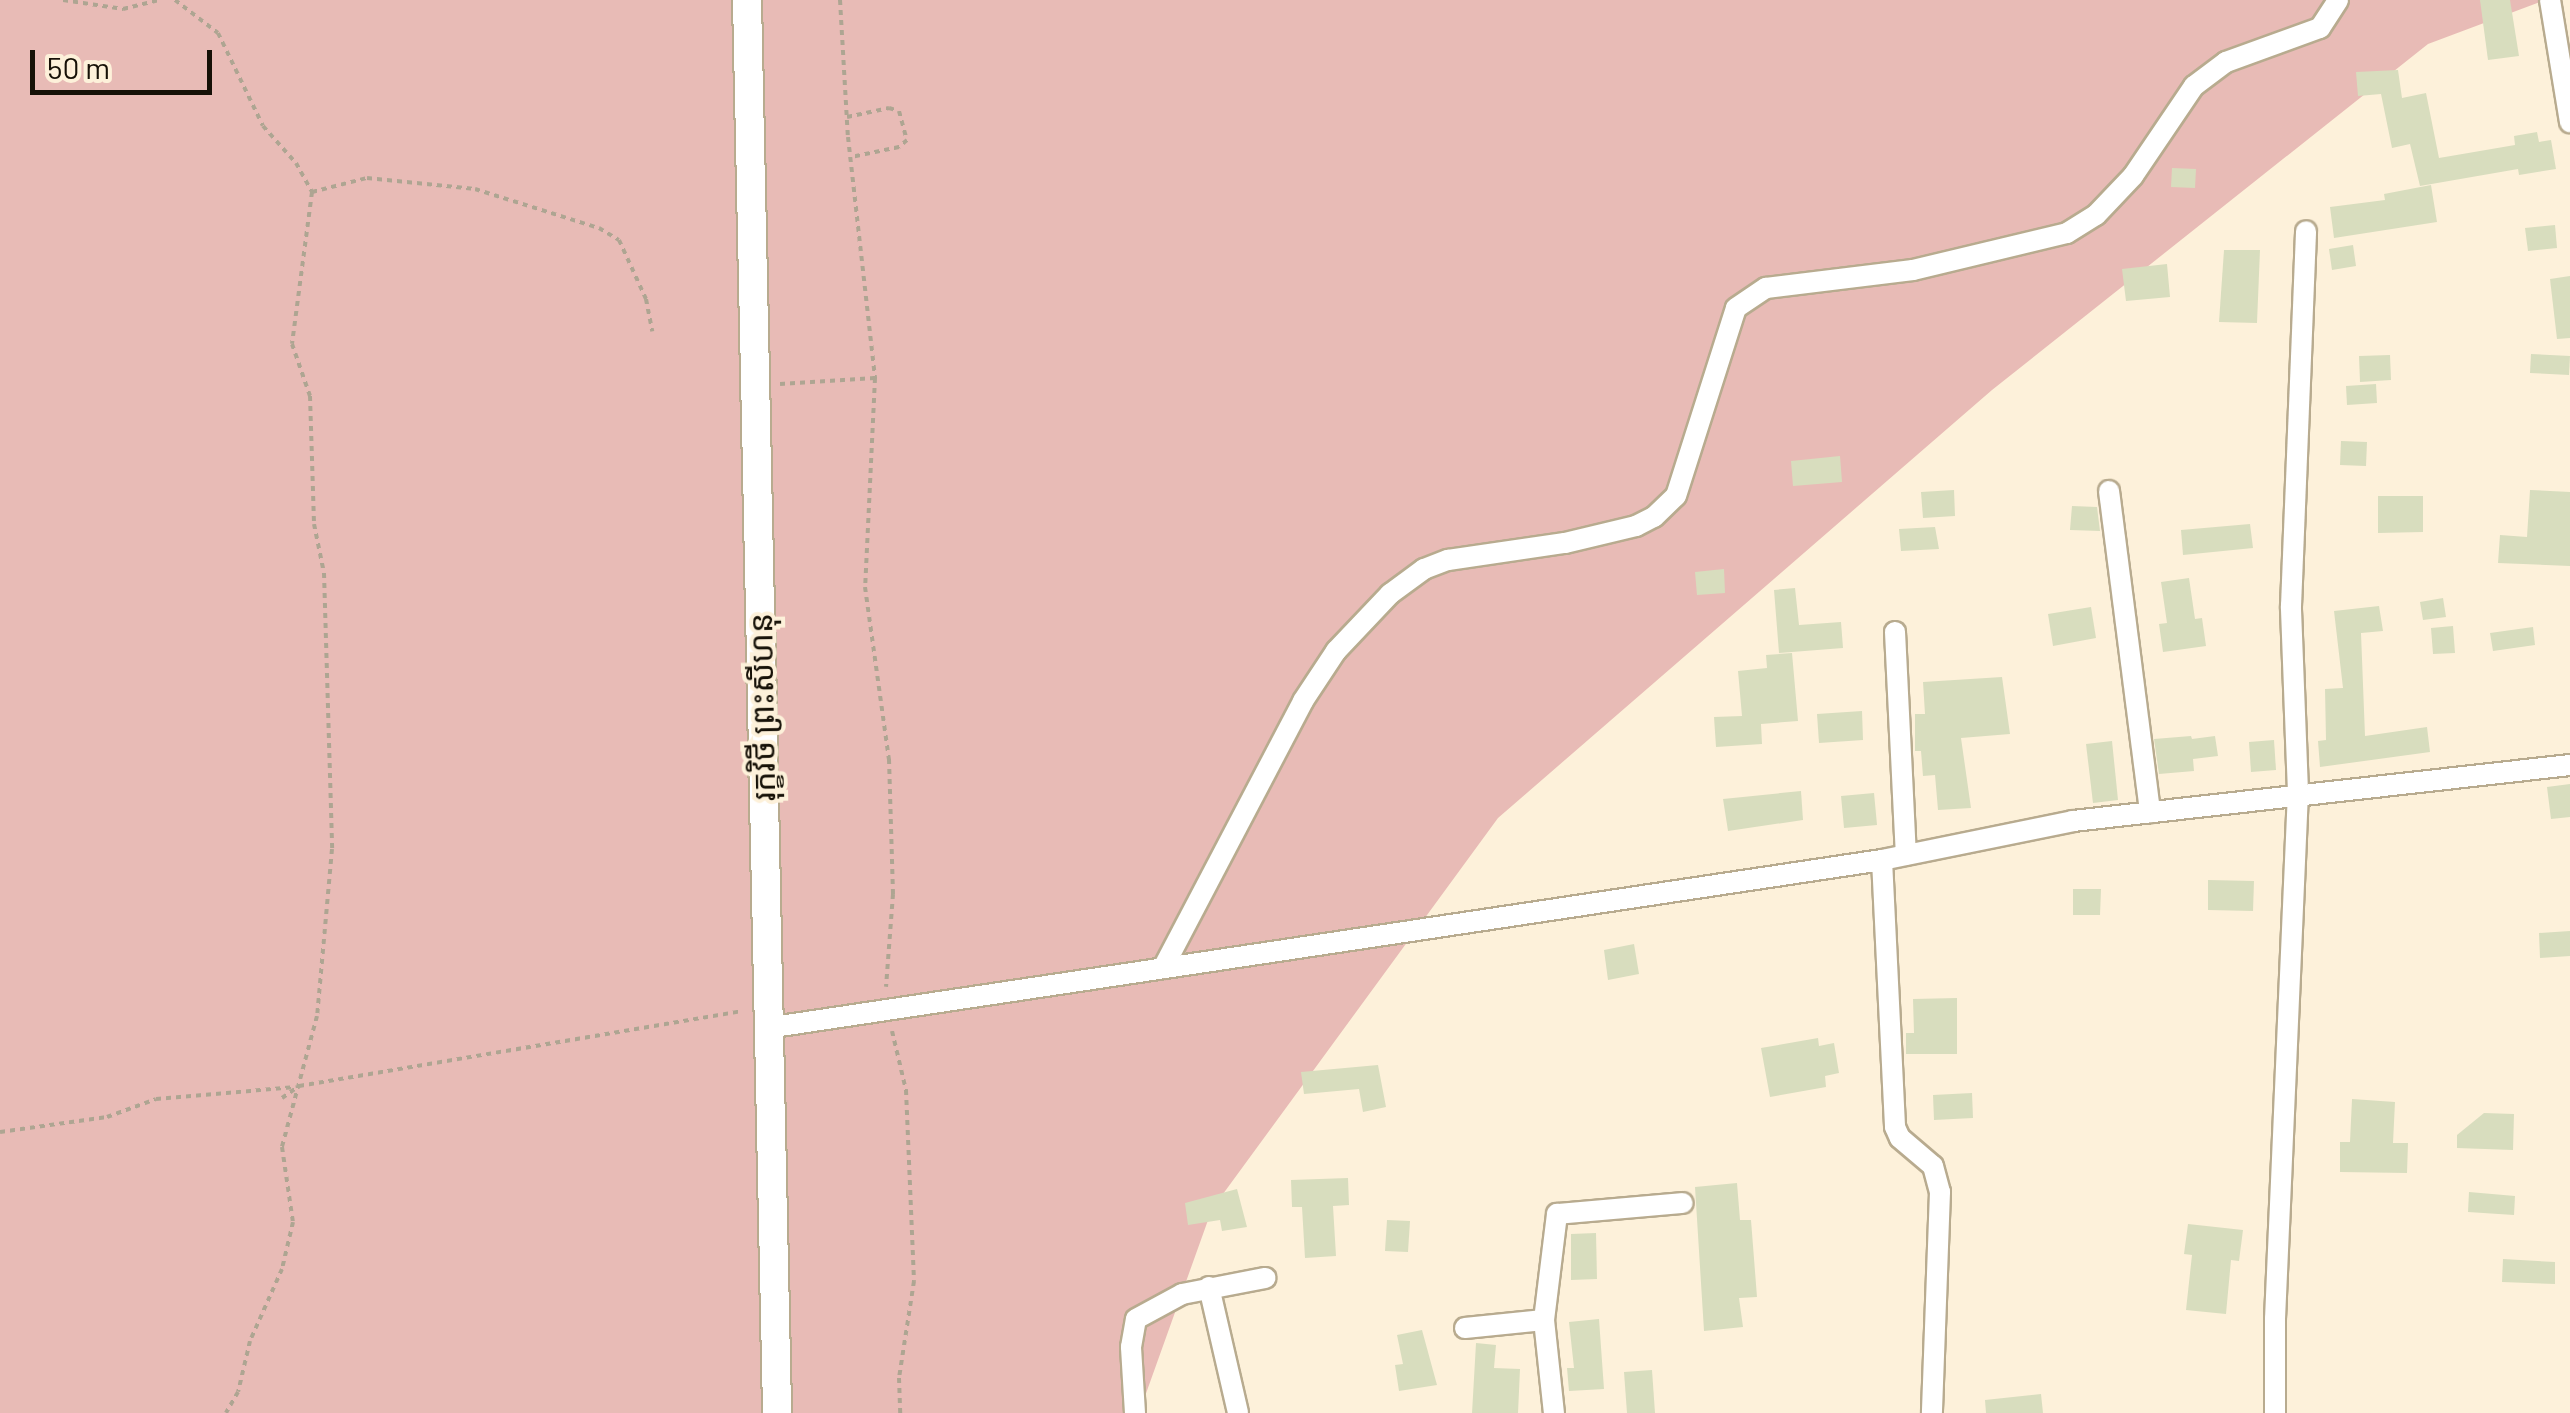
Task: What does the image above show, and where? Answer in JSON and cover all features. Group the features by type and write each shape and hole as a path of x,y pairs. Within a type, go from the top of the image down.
{"street":[{"name":"រុក្ខវិថី ព្រះសីហនុ","path":"748,0 777,1413"},
{"path":"1164,968 1303,701 1336,650 1390,594 1424,569 1448,560 1565,544 1654,518 1676,496 1736,308 1766,288 1912,270 2067,233 2096,215 2133,176 2194,86 2226,62 2320,28 2338,0"},
{"path":"2554,0 2570,122"},
{"path":"2276,1413 2275,1319 2298,792 2291,606 2306,230"},
{"path":"2110,491 2150,812"},
{"path":"1895,632 1906,856"},
{"path":"767,1018 885,1009 1882,860 2074,821 2298,792 2570,765"},
{"path":"1882,860 1895,1127 1900,1138 1932,1166 1939,1180 1932,1413"},
{"path":"1554,1413 1544,1320 1557,1214 1683,1203"},
{"path":"1136,1413 1133,1323 1141,1314 1182,1294 1265,1278"},
{"path":"1209,1287 1238,1413"},
{"path":"1465,1328 1544,1320"}],"path":[{"path":"63,0 123,9 158,0"},
{"path":"176,0 218,33 263,126 296,162 312,192 292,344 310,396 314,524 324,573 332,849 317,1016 282,1147 293,1222 282,1269 250,1340 238,1392 226,1413"},
{"path":"840,0 850,157 875,378 865,586 889,759 894,894 885,1009 906,1090 914,1281 900,1378 900,1413"},
{"path":"847,117 889,108 899,111 907,140 899,147 850,157"},
{"path":"312,192 367,178 474,189 599,228 619,240 646,299 652,332"},
{"path":"754,386 875,378"},
{"path":"0,1132 107,1116 156,1098 220,1097 767,1018"},
{"path":"282,1098 299,1086"}],"shaded area":[{"path":"0,0 2545,0 2428,44 1992,390 1498,818 1212,1209 1139,1413 0,1413"}],"building":[{"path":"2480,0 2510,0 2519,56 2488,60"},
{"path":"2398,70 2402,98 2426,93 2439,158 2515,145 2514,136 2537,132 2539,142 2551,140 2556,169 2519,175 2518,169 2420,186 2410,144 2392,148 2381,94 2358,96 2356,72"},
{"path":"2172,168 2196,169 2195,188 2171,187"},
{"path":"2431,185 2437,222 2334,238 2330,207 2385,200 2384,194"},
{"path":"2555,225 2557,248 2528,251 2525,228"},
{"path":"2353,245 2356,266 2332,270 2329,249"},
{"path":"2224,250 2260,250 2257,323 2219,322"},
{"path":"2167,264 2170,297 2126,301 2122,269"},
{"path":"2570,276 2570,338 2557,339 2550,279"},
{"path":"2531,354 2570,356 2569,375 2530,373"},
{"path":"2390,355 2391,380 2360,382 2359,356"},
{"path":"2376,384 2377,403 2347,405 2346,386"},
{"path":"2341,441 2367,442 2366,466 2340,465"},
{"path":"1840,456 1842,482 1793,486 1791,461"},
{"path":"1954,490 1955,516 1923,518 1921,492"},
{"path":"2530,490 2570,492 2570,566 2498,563 2500,535 2527,537"},
{"path":"2378,496 2423,496 2423,532 2378,533"},
{"path":"2072,506 2097,507 2100,531 2070,530"},
{"path":"2250,524 2253,548 2183,555 2181,530"},
{"path":"1935,527 1939,549 1901,551 1899,529"},
{"path":"1724,569 1725,593 1697,595 1695,572"},
{"path":"2189,578 2195,619 2202,618 2206,646 2163,652 2159,624 2167,623 2161,582"},
{"path":"1795,588 1799,625 1841,622 1843,648 1779,653 1774,590"},
{"path":"2443,598 2446,617 2423,620 2420,602"},
{"path":"2379,606 2383,631 2361,633 2365,736 2427,727 2430,752 2320,767 2318,741 2326,740 2325,689 2343,688 2334,611"},
{"path":"2091,607 2096,638 2053,646 2048,614"},
{"path":"2453,626 2455,653 2433,654 2431,628"},
{"path":"2533,627 2535,645 2493,651 2490,633"},
{"path":"1792,653 1798,721 1761,724 1762,744 1716,747 1714,717 1742,716 1738,671 1767,668 1766,655"},
{"path":"2002,677 2010,734 1961,738 1971,808 1938,810 1935,775 1923,776 1921,751 1915,751 1915,714 1925,714 1923,682"},
{"path":"1862,711 1863,740 1819,743 1817,714"},
{"path":"2215,736 2218,756 2193,759 2194,771 2159,774 2154,739"},
{"path":"2274,740 2276,770 2251,772 2249,742"},
{"path":"2112,741 2118,800 2093,803 2086,744"},
{"path":"2570,784 2570,817 2551,819 2547,787"},
{"path":"1801,791 1803,820 1728,831 1723,799"},
{"path":"1874,793 1877,825 1844,828 1841,796"},
{"path":"2208,880 2254,881 2253,911 2208,910"},
{"path":"2073,889 2101,889 2100,915 2073,915"},
{"path":"2570,931 2570,956 2540,958 2539,933"},
{"path":"1634,944 1639,974 1608,980 1604,950"},
{"path":"1957,998 1957,1054 1906,1054 1906,1033 1914,1033 1913,999"},
{"path":"1818,1038 1819,1046 1834,1043 1839,1073 1825,1076 1826,1087 1770,1097 1761,1048"},
{"path":"1378,1065 1386,1107 1363,1112 1359,1089 1304,1094 1301,1072"},
{"path":"1972,1093 1973,1118 1934,1120 1933,1095"},
{"path":"2352,1099 2395,1102 2393,1143 2408,1143 2407,1173 2340,1172 2340,1142 2350,1142"},
{"path":"2484,1113 2514,1114 2513,1150 2457,1148 2457,1135"},
{"path":"1348,1178 1349,1205 1333,1206 1336,1256 1305,1258 1302,1207 1292,1207 1291,1180"},
{"path":"1737,1183 1740,1220 1751,1220 1757,1297 1739,1298 1743,1327 1704,1331 1695,1187"},
{"path":"1237,1189 1247,1227 1222,1231 1220,1220 1188,1225 1185,1203"},
{"path":"2469,1192 2515,1196 2514,1215 2468,1212"},
{"path":"1387,1220 1410,1221 1408,1252 1385,1251"},
{"path":"2188,1224 2243,1230 2239,1261 2231,1260 2226,1314 2186,1310 2192,1255 2184,1254"},
{"path":"1596,1233 1597,1279 1571,1280 1571,1234"},
{"path":"2503,1259 2555,1262 2555,1284 2502,1282"},
{"path":"1599,1319 1604,1389 1569,1391 1567,1368 1574,1368 1569,1322"},
{"path":"1422,1330 1437,1385 1399,1391 1395,1365 1403,1364 1397,1335"},
{"path":"1476,1343 1496,1345 1494,1368 1520,1369 1518,1413 1472,1413"},
{"path":"1652,1370 1655,1413 1627,1413 1624,1372"},
{"path":"2041,1394 2043,1413 1986,1413 1985,1400"}]}
